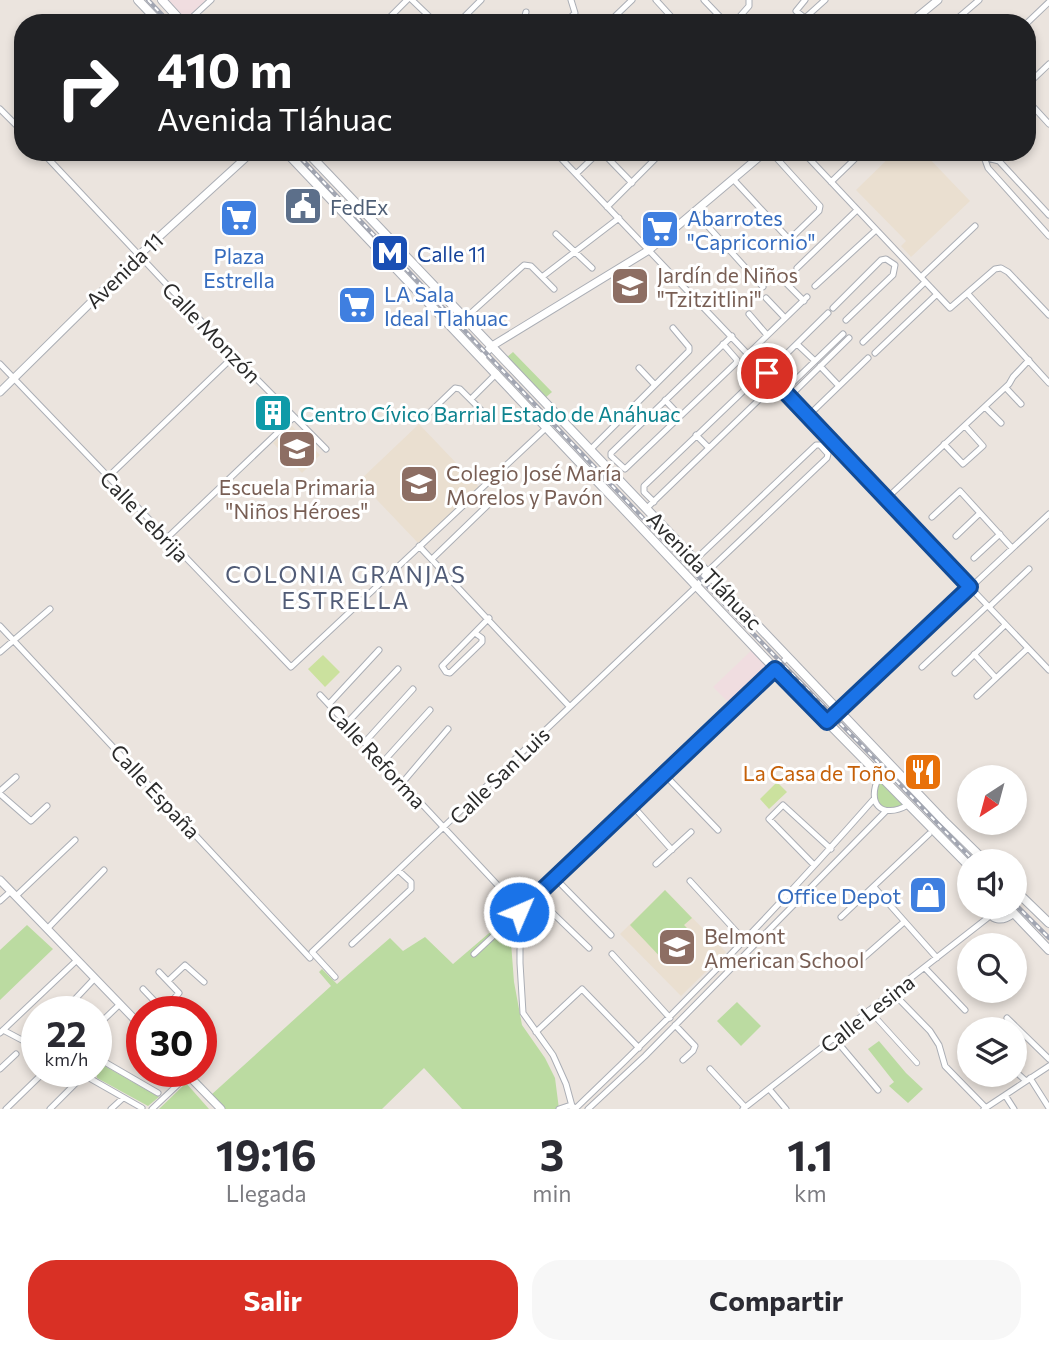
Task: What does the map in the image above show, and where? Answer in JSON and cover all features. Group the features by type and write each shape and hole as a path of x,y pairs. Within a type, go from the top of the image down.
{"main road":[{"path":"138,0 151,14"},
{"path":"162,0 176,14"},
{"path":"295,161 376,247"},
{"path":"316,161 389,238"},
{"name":"Avenida Tláhuac","path":"397,247 973,849"},
{"name":"Avenida Tláhuac","path":"387,259 775,669 957,854"},
{"path":"1027,900 1047,918"},
{"path":"1019,919 1049,950"}],"street":[{"path":"195,14 211,0"},
{"path":"393,14 407,0"},
{"path":"467,14 481,0"},
{"path":"617,14 632,0"},
{"path":"656,0 669,14"},
{"path":"704,0 717,14"},
{"path":"800,14 796,11 805,0"},
{"path":"809,14 825,0"},
{"path":"921,14 938,0"},
{"path":"964,14 979,0"},
{"path":"416,1 428,14"},
{"path":"1036,14 1049,2"},
{"path":"1036,76 1049,64"},
{"path":"0,109 14,123"},
{"path":"1036,110 1049,124"},
{"name":"Calle Monzón","path":"50,161 138,256 326,449"},
{"name":"Avenida 11","path":"0,392 138,256 242,161"},
{"path":"564,161 1049,670"},
{"path":"576,174 591,161"},
{"path":"610,161 632,183"},
{"path":"607,206 654,161"},
{"path":"482,357 492,346 649,250 754,161"},
{"path":"733,179 786,236 791,237 819,211 818,204 779,161"},
{"path":"811,161 950,308 995,269 1001,268 1049,315"},
{"path":"831,182 853,161"},
{"path":"985,161 1049,236"},
{"path":"999,161 1049,215"},
{"path":"797,268 858,210"},
{"path":"695,212 763,287"},
{"path":"542,277 619,218"},
{"path":"863,342 975,226"},
{"path":"815,286 876,230"},
{"path":"556,234 592,268"},
{"path":"893,264 901,256"},
{"path":"767,373 881,260 886,259 893,264 896,271 893,275 846,320"},
{"path":"450,325 464,317 524,265 531,266 554,289"},
{"path":"749,353 805,299 784,281"},
{"path":"968,293 1049,383"},
{"path":"875,354 936,295"},
{"path":"766,298 785,318"},
{"path":"749,314 768,335"},
{"path":"590,450 689,351 689,347 673,328"},
{"path":"723,344 737,360 736,363 626,469 611,456 665,400 732,335"},
{"path":"784,390 846,336"},
{"path":"797,344 839,386"},
{"path":"108,477 234,356"},
{"path":"808,416 867,358"},
{"path":"886,499 1006,388 1029,360"},
{"name":"Calle Lebrija","path":"0,364 291,667 419,546"},
{"path":"790,396 817,364"},
{"path":"639,368 655,385"},
{"path":"471,399 497,373"},
{"path":"646,509 767,392 768,389 759,379 643,486 644,492 653,502"},
{"path":"427,415 455,388 460,388 485,415"},
{"path":"1006,388 1021,404"},
{"path":"665,400 680,416"},
{"path":"985,407 1001,423"},
{"path":"167,538 294,417"},
{"path":"944,444 963,464 983,446 965,426"},
{"path":"547,427 419,546 569,706"},
{"path":"696,435 709,448"},
{"name":"Calle San Luis","path":"310,955 697,586 707,572 827,458 828,454 820,445 816,445 762,497"},
{"path":"932,517 960,491 1013,548"},
{"path":"695,560 762,497 774,509"},
{"path":"432,559 491,502"},
{"path":"956,536 980,513"},
{"path":"827,722 1049,514"},
{"path":"974,558 1000,534"},
{"path":"922,667 1029,569"},
{"path":"0,652 50,609"},
{"path":"475,632 482,638 482,642 450,673 446,672 442,666 475,632 489,618"},
{"name":"Calle España","path":"0,625 310,955"},
{"path":"955,673 1005,625"},
{"path":"976,696 1028,648"},
{"path":"329,704 379,650"},
{"path":"974,654 996,678"},
{"path":"474,954 788,657"},
{"path":"347,723 398,669"},
{"path":"365,742 413,688"},
{"name":"Calle Reforma","path":"320,695 520,911"},
{"path":"383,762 430,710"},
{"path":"403,782 448,729"},
{"path":"665,775 718,830"},
{"path":"16,776 0,793 31,821 47,806"},
{"path":"559,1109 575,1108 670,1018 831,849 873,800 879,776"},
{"path":"873,800 886,811 895,811 908,805"},
{"path":"632,804 672,850"},
{"path":"814,865 769,819 783,805 831,849"},
{"path":"588,1109 675,1025 886,811"},
{"path":"656,864 691,832"},
{"path":"841,917 929,834"},
{"path":"0,901 14,894 75,840"},
{"path":"47,929 104,870"},
{"path":"352,944 411,889 411,882 399,870"},
{"path":"554,877 611,935"},
{"path":"0,880 126,1010"},
{"path":"690,881 744,940"},
{"path":"873,887 937,958"},
{"path":"535,896 589,948"},
{"path":"520,911 523,1013 553,1055 575,1108"},
{"name":"Calle Lesina","path":"744,1108 986,919"},
{"path":"855,965 904,922"},
{"path":"612,954 670,1018"},
{"path":"310,955 335,977"},
{"path":"21,1041 1,1031 77,960"},
{"path":"168,981 185,965 204,982"},
{"path":"925,968 965,1010"},
{"path":"159,972 179,993 176,996"},
{"path":"78,996 95,978"},
{"path":"143,989 149,996"},
{"path":"536,1032 582,989 639,1048"},
{"path":"893,993 930,1031 939,1045 945,1066 985,1108 1049,1066"},
{"path":"112,1012 120,1004"},
{"path":"869,1010 917,1063"},
{"path":"675,1025 695,1046 683,1060"},
{"path":"834,1038 878,1090"},
{"path":"1027,1038 1049,1059"},
{"path":"0,1069 16,1054"},
{"path":"112,1067 158,1093"},
{"path":"710,1069 744,1108"},
{"path":"1028,1079 1049,1108"},
{"path":"6,1109 29,1087"},
{"path":"50,1109 72,1087"},
{"path":"107,1087 142,1108"},
{"path":"152,1109 173,1087"},
{"path":"200,1087 221,1109"},
{"path":"770,1090 786,1109"},
{"path":"1005,1095 1014,1109"},
{"path":"111,1109 123,1098"}],"shaded area":[{"path":"165,0 205,1 192,14 178,14"},
{"path":"886,161 932,161 970,201 911,257 901,246 906,241 856,190"},
{"name":"Jardín de Niños \"Tzitzitlini\"","path":"639,266 648,276 630,293 617,279"},
{"name":"Colegio José María Morelos y Pavón","path":"419,424 479,487 419,544 359,481"},
{"name":"Escuela Primaria \"Niños Héroes\"","path":"291,425 320,455 302,473 273,443"},
{"path":"754,648 769,664 729,703 713,687"},
{"name":"Belmont American School","path":"665,890 726,952 681,996 620,934"}],"green space":[{"path":"513,352 552,392 545,398 506,358"},
{"path":"323,655 340,672 325,687 308,669"},
{"path":"880,780 903,804 899,808 885,809 876,801"},
{"path":"777,782 787,792 769,809 760,799"},
{"path":"665,890 692,918 684,925 694,935 666,963 630,925"},
{"path":"509,916 514,982 522,1025 555,1078 559,1109 462,1109 424,1068 382,1109 225,1109 211,1095 331,986 319,972 322,969 337,984 390,938 403,951 425,937 453,964"},
{"path":"27,925 53,949 0,1000 0,950"},
{"path":"737,1002 761,1026 741,1046 717,1021"},
{"path":"879,1041 923,1089 908,1103 889,1086 894,1082 868,1049"},
{"path":"112,1070 126,1078 126,1087 142,1087 159,1097 148,1106 112,1086"},
{"path":"182,1087 190,1087 209,1109 159,1109"}],"railway":[{"path":"148,0 161,14"},
{"path":"304,161 736,616 962,849"},
{"path":"1027,916 1049,938"}],"place":[{"name":"FedEx","path":"303,206"},
{"name":"Plaza Estrella","path":"239,218"},
{"name":"Abarrotes \"Capricornio\"","path":"660,229"},
{"name":"Calle 11","path":"390,253"},
{"name":"Jardín de Niños \"Tzitzitlini\"","path":"630,286"},
{"name":"LA Sala Ideal Tlahuac","path":"357,305"},
{"name":"Centro Cívico Barrial Estado de Anáhuac","path":"273,413"},
{"name":"Escuela Primaria \"Niños Héroes\"","path":"297,449"},
{"name":"Colegio José María Morelos y Pavón","path":"419,484"},
{"name":"La Casa de Toño","path":"923,772"},
{"name":"Office Depot","path":"928,895"},
{"name":"Belmont American School","path":"677,947"}],"district":[{"name":"COLONIA GRANJAS ESTRELLA","path":"346,587"}],"route":[{"path":"519,912 775,669 827,722 970,587 767,373"}]}
